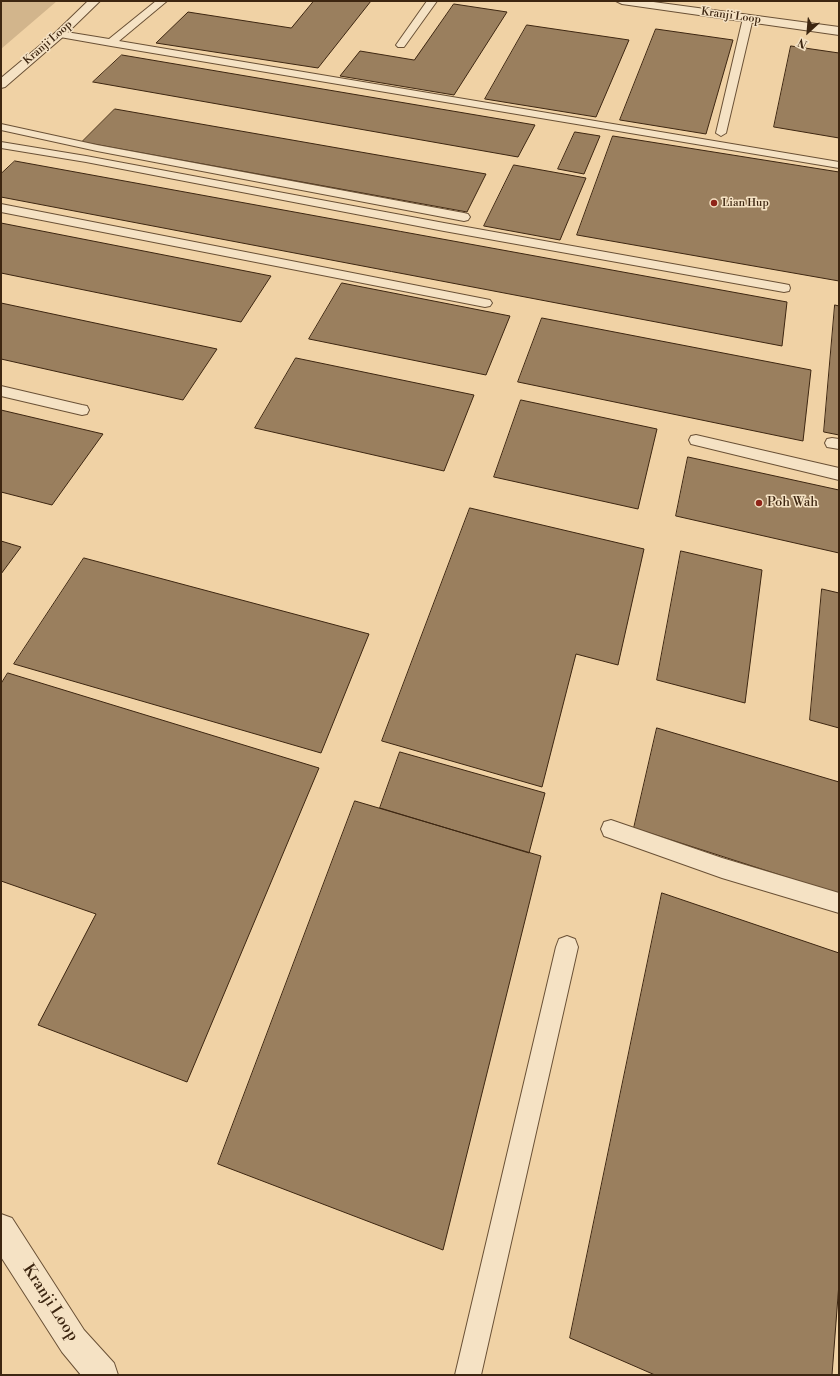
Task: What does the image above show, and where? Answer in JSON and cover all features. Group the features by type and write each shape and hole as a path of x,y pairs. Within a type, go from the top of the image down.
{"street":[{"name":"Kranji Loop","path":"1,84 60,34 94,1"},
{"name":"Kranji Loop","path":"622,1 839,31"},
{"name":"Kranji Loop","path":"1,1229 74,1341 102,1375"}],"lane":[{"path":"111,43 162,1"},
{"path":"401,45 432,1"},
{"path":"721,133 748,18"},
{"path":"60,34 839,166"},
{"path":"1,127 97,148 464,216"},
{"path":"1,145 86,159 444,227 784,288"},
{"path":"1,208 486,303"},
{"path":"1,390 82,410"},
{"path":"696,440 839,474"},
{"path":"611,829 722,868 839,903"},
{"path":"468,1375 567,947"}],"shaded area":[{"path":"1,1 57,1 1,49"}],"building":[{"path":"314,1 371,1 318,68 156,43 188,12 291,28"},
{"path":"454,4 507,12 454,95 340,76 360,51 414,60"},
{"path":"527,25 629,40 596,117 485,99"},
{"path":"656,29 733,40 706,134 620,120"},
{"path":"791,46 839,53 839,138 774,127"},
{"path":"122,55 535,125 518,157 93,82"},
{"path":"115,109 486,174 467,212 82,142"},
{"path":"575,132 600,136 584,174 558,169"},
{"name":"Lian Hup","path":"613,136 839,172 839,281 577,235"},
{"path":"15,161 787,302 782,346 1,197 1,174"},
{"path":"514,165 586,178 560,240 484,226"},
{"path":"1,223 271,276 241,322 1,273"},
{"path":"342,283 510,316 486,375 309,339"},
{"path":"1,303 217,349 183,400 1,359"},
{"path":"835,305 839,306 839,435 824,432"},
{"path":"542,318 811,370 803,441 518,382"},
{"path":"296,358 474,395 444,471 255,428"},
{"path":"521,400 657,429 638,509 494,477"},
{"path":"1,410 103,434 52,505 1,492"},
{"name":"Poh Wah","path":"688,457 839,490 839,553 676,516"},
{"path":"470,508 644,549 618,665 576,654 542,787 382,741"},
{"path":"1,541 21,547 1,574"},
{"path":"681,551 762,570 745,703 657,680"},
{"path":"84,558 369,634 321,753 14,664"},
{"path":"822,589 839,593 839,728 810,720"},
{"path":"8,673 319,768 187,1082 38,1025 96,914 1,881 1,684"},
{"path":"657,728 839,782 839,894 634,828"},
{"path":"400,752 545,793 529,853 380,808"},
{"path":"355,801 541,856 443,1250 218,1164"},
{"path":"662,893 839,953 839,1283 832,1375 655,1375 570,1338"}],"place":[{"name":"Lian Hup","path":"714,203"},
{"name":"Poh Wah","path":"759,503"}]}
